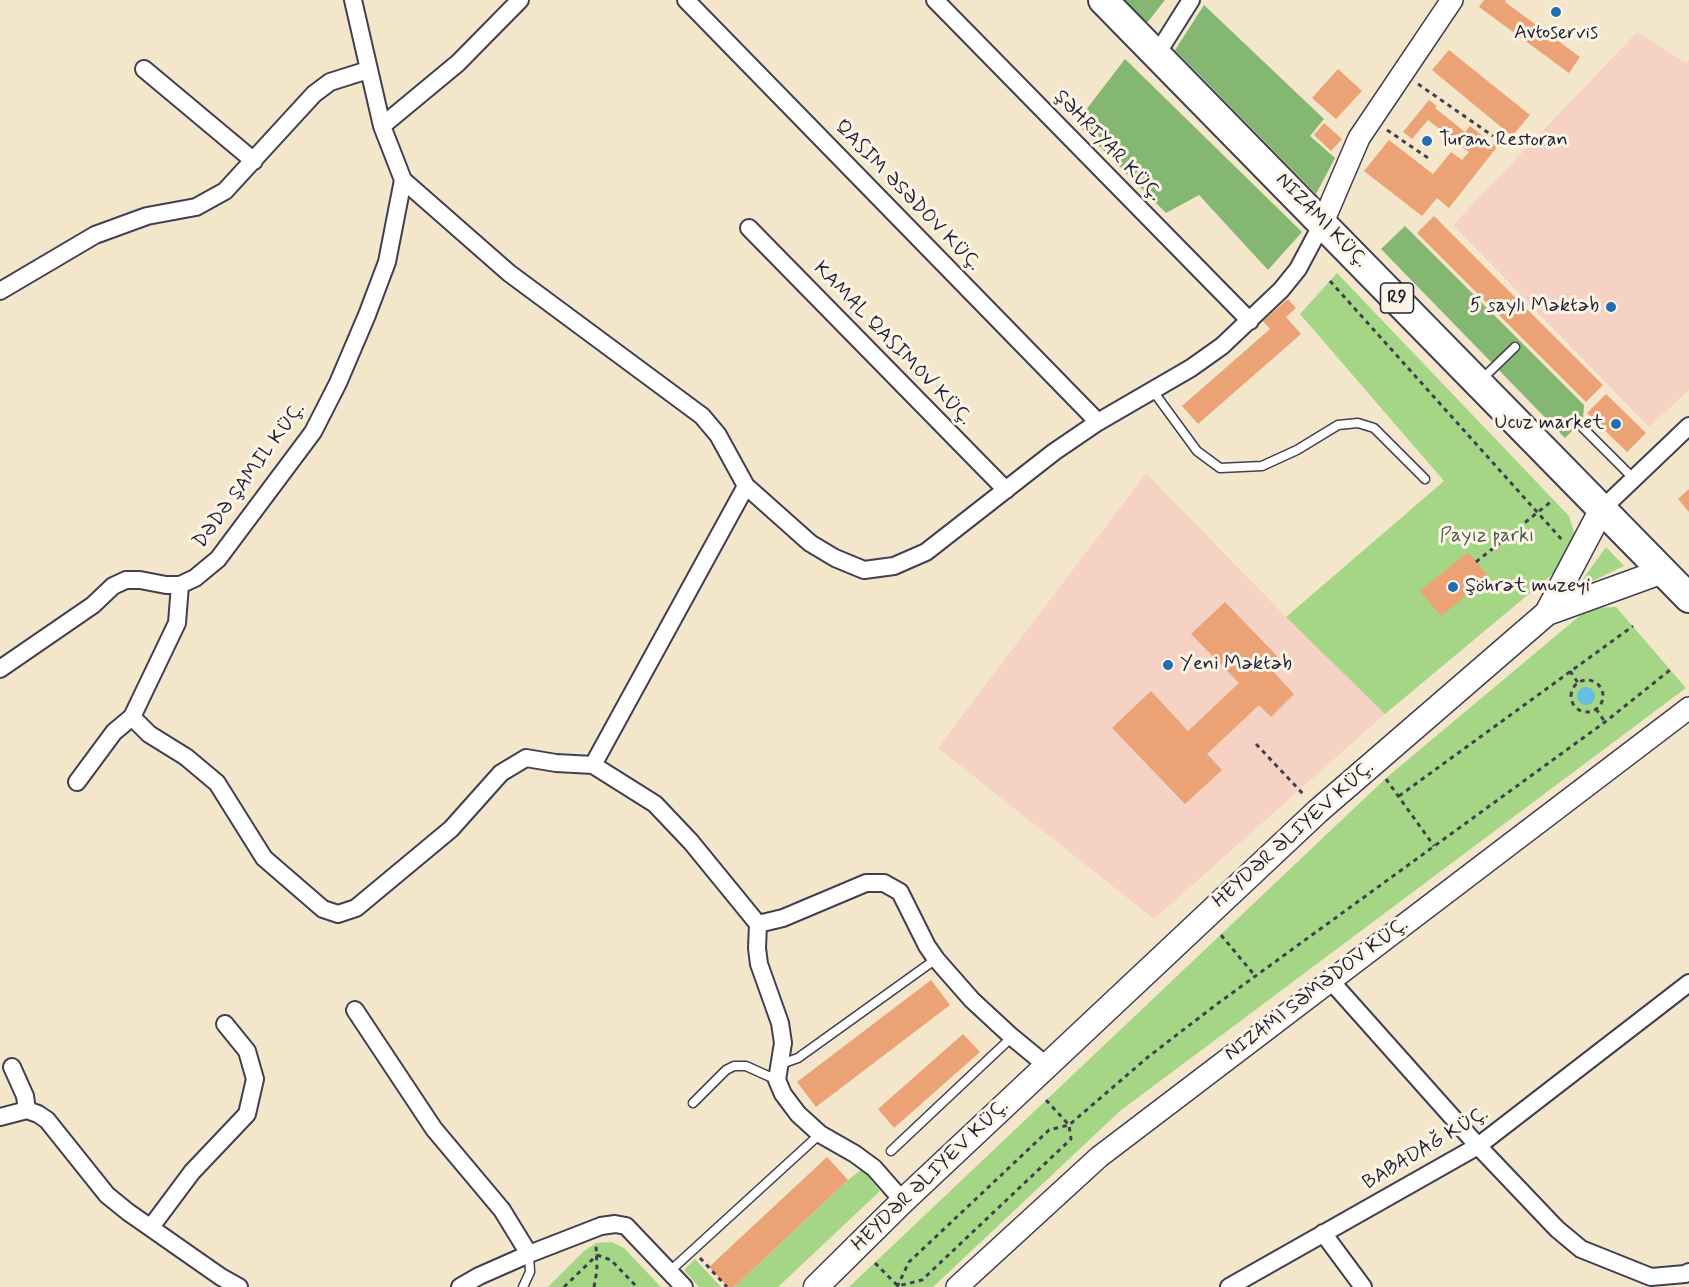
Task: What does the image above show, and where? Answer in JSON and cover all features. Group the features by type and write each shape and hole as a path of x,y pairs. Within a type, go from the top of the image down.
{"highway":[{"name":"NIZAMI KÜÇ.","path":"1103,0 1689,598"}],"main road":[{"path":"1548,613 1602,508"},
{"path":"1548,613 1663,571"},
{"name":"HEYDƏR ƏLIYEV KÜÇ.","path":"816,1287 1046,1065 1318,811 1548,613"}],"street":[{"path":"353,0 382,126 403,180 509,273 702,416 718,435 746,486 810,543 835,558 864,570 894,566 926,552 1054,452 1098,422 1153,391 1206,357 1250,321 1298,269 1323,222 1349,158 1370,119 1452,0"},
{"path":"382,126 458,63 520,0"},
{"path":"686,0 1098,422"},
{"name":"ŞƏHRIYAR KÜÇ.","path":"935,0 1250,321"},
{"path":"1157,54 1191,0"},
{"path":"144,69 254,161"},
{"path":"0,291 95,234 147,216 196,207 225,191 314,94 330,82 368,70"},
{"name":"DƏDƏ ŞAMIL KÜÇ.","path":"180,585 195,578 218,559 313,432 338,383 387,262 403,180"},
{"path":"749,228 1006,490"},
{"path":"1602,508 1689,426"},
{"path":"593,765 746,486"},
{"path":"0,669 93,605 113,586 126,580 140,579 166,585 180,585 177,623 132,717 114,732 77,782"},
{"name":"NIZAMI SƏMƏDOV KÜÇ.","path":"964,1284 1099,1156 1689,708"},
{"path":"132,717 149,734 186,757 217,783 264,858 323,909 338,915 356,908 451,829 501,773 526,758 556,763 593,765 655,804 691,842 758,924 759,964 780,1023 783,1043 779,1072 783,1094 798,1114 820,1134 874,1168 903,1201"},
{"path":"758,924 783,918 866,883 884,883 900,892 927,946 972,1000 1046,1065"},
{"path":"1330,980 1478,1146 1557,1229 1581,1249 1651,1277 1689,1272"},
{"name":"BABADAĞ KÜÇ.","path":"1229,1287 1478,1146 1689,983"},
{"path":"355,1010 434,1129 502,1210 529,1254"},
{"path":"151,1227 192,1172 247,1114 255,1079 247,1051 225,1024"},
{"path":"12,1067 25,1096 27,1110"},
{"path":"0,1117 27,1110 47,1120 108,1195 221,1277 239,1287"},
{"path":"460,1287 529,1254 602,1226 615,1224 626,1226 684,1287"},
{"path":"1323,1233 1363,1287"}],"lane":[{"path":"1479,382 1515,347"},
{"path":"1153,391 1197,451 1220,468 1262,466 1297,450 1338,425 1359,423 1374,428 1425,478"},
{"path":"1583,428 1633,478"},
{"path":"693,1104 726,1070 734,1066 746,1065 779,1072 936,959"},
{"path":"891,1151 1012,1037"},
{"path":"670,1271 820,1134"},
{"path":"523,1287 530,1272 529,1254"}],"path":[{"path":"1402,73 1493,136"},
{"path":"1370,119 1431,160"},
{"path":"1330,281 1565,542"},
{"path":"1476,562 1553,500"},
{"path":"1399,796 1633,626"},
{"path":"897,1287 909,1262 1049,1130 1069,1125 1148,1057 1605,722 1670,670"},
{"path":"1570,671 1578,682"},
{"path":"1587,679 1597,682 1602,691 1602,701 1596,709 1587,712 1577,709 1572,700 1572,690 1578,682 1587,679"},
{"path":"1596,709 1605,722"},
{"path":"1256,744 1318,811"},
{"path":"1386,778 1434,846"},
{"path":"1221,935 1256,977"},
{"path":"897,1287 922,1280 1071,1139 1069,1125 1046,1100"},
{"path":"594,1287 596,1243"},
{"path":"693,1250 727,1287"},
{"path":"564,1287 597,1255"},
{"path":"597,1255 611,1260 637,1287"},
{"path":"874,1263 897,1287"}],"shaded area":[{"name":"5 saylı Məktəb","path":"1637,32 1686,63 1689,60 1689,390 1649,427 1453,225"},
{"name":"Yeni Məktəb","path":"1146,473 1286,617 1385,714 1154,919 938,748"}],"green space":[{"path":"1124,0 1165,0 1147,23"},
{"path":"1204,5 1324,119 1310,136 1335,158 1316,194 1175,50"},
{"path":"1125,59 1302,232 1268,270 1199,195 1166,213 1076,123"},
{"path":"1405,226 1584,405 1583,420 1565,438 1381,249"},
{"name":"Payız parkı","path":"1337,273 1569,516 1576,539 1554,573 1385,714 1286,617 1444,481 1300,314"},
{"path":"1606,547 1624,566 1576,589"},
{"path":"1616,607 1686,688 1120,1111 933,1287 849,1287 1386,778 1589,608"},
{"path":"862,1169 880,1191 778,1287 734,1287 848,1180"},
{"path":"612,1242 624,1248 661,1287 548,1287 584,1251 596,1243"},
{"path":"695,1259 721,1287 699,1287 684,1270"}],"water":[{"path":"1582,687 1590,687 1595,692 1593,703 1582,705 1577,700 1577,692"}],"building":[{"path":"1484,0 1506,0 1505,2 1580,57 1569,73 1479,7"},
{"path":"1449,50 1530,115 1512,136 1432,70"},
{"path":"1338,69 1362,91 1336,119 1312,98"},
{"path":"1429,100 1437,106 1435,108 1465,132 1470,126 1497,147 1449,208 1437,198 1422,216 1364,171 1389,140 1433,174 1451,152 1462,160 1469,152 1428,120 1412,139 1403,132"},
{"path":"1324,123 1342,139 1331,151 1314,135"},
{"path":"1434,216 1603,385 1586,402 1417,233"},
{"path":"1288,299 1296,308 1286,317 1301,334 1198,424 1182,406 1270,329 1263,321"},
{"path":"1606,394 1646,433 1627,452 1587,413"},
{"path":"1689,489 1689,512 1678,499"},
{"path":"1468,552 1489,577 1441,616 1420,591"},
{"path":"1225,602 1277,656 1267,665 1294,694 1271,717 1259,705 1207,754 1222,770 1185,804 1112,728 1151,691 1188,731 1239,683 1191,634"},
{"path":"931,980 950,1005 816,1107 797,1082"},
{"path":"963,1034 980,1052 894,1128 878,1109"},
{"path":"827,1157 848,1180 734,1287 728,1287 709,1267"}],"place":[{"name":"Avtoservis","path":"1556,12"},
{"name":"Turan Restoran","path":"1427,141"},
{"name":"5 saylı Məktəb","path":"1611,307"},
{"name":"Ucuz market","path":"1616,424"},
{"name":"Şöhrət muzeyi","path":"1453,587"},
{"name":"Yeni Məktəb","path":"1168,665"}]}
